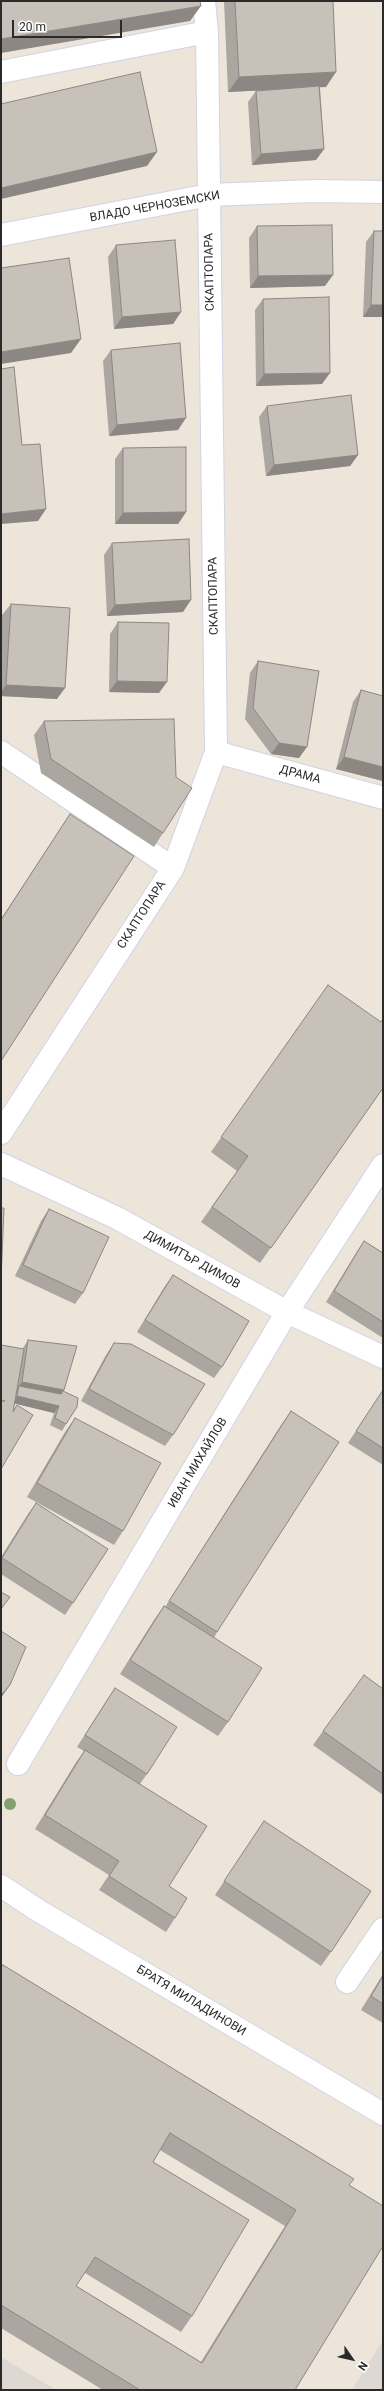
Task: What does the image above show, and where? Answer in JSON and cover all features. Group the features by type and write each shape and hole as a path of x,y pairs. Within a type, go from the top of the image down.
{"street":[{"name":"СКАПТОПАРА","path":"1,1133 173,868 216,752 207,32 204,1"},
{"path":"1,72 207,32"},
{"name":"ВЛАДО ЧЕРНОЗЕМСКИ","path":"1,235 209,195 314,191 383,192"},
{"path":"1,752 173,868"},
{"name":"ДРАМА","path":"216,752 383,798"},
{"name":"ДИМИТЪР ДИМОВ","path":"1,1164 116,1218 287,1312 383,1357"},
{"name":"ИВАН МИХАЙЛОВ","path":"18,1764 287,1312 383,1165"},
{"name":"БРАТЯ МИЛАДИНОВИ","path":"1,1886 53,1919 383,2114"},
{"path":"347,1982 383,1929"}],"shaded area":[{"path":"383,2340 383,2390 352,2390"},
{"path":"1,2357 56,2390 1,2390"}],"building":[{"path":"1,1 200,1 201,6 1,39"},
{"path":"235,1 333,1 336,72 239,77"},
{"path":"140,72 157,152 1,188 1,104"},
{"path":"319,86 324,149 261,154 256,91"},
{"path":"332,225 333,275 258,276 257,226"},
{"path":"374,231 383,231 383,305 371,305"},
{"path":"175,240 181,312 122,317 116,245"},
{"path":"69,258 81,339 1,352 1,268"},
{"path":"329,297 330,373 264,374 263,299"},
{"path":"180,343 186,418 117,425 111,350"},
{"path":"14,367 22,445 40,444 46,509 1,514 1,369"},
{"path":"351,395 358,455 274,465 267,406"},
{"path":"186,447 186,512 123,513 123,448"},
{"path":"189,539 191,600 115,605 112,543"},
{"path":"11,604 70,608 65,688 6,685"},
{"path":"118,622 169,623 167,682 117,681"},
{"path":"258,661 319,671 307,747 279,743 253,708"},
{"path":"361,690 383,696 383,767 344,757"},
{"path":"174,719 176,777 192,788 163,833 51,759 44,721"},
{"path":"70,814 134,856 1,1061 1,920"},
{"path":"328,985 381,1022 383,1019 383,1088 271,1248 212,1207 248,1156 221,1137"},
{"path":"1,1208 4,1208 1,1280"},
{"path":"49,1209 109,1237 83,1293 23,1265"},
{"path":"364,1241 383,1253 383,1322 334,1291"},
{"path":"173,1275 249,1321 222,1367 145,1320"},
{"path":"28,1340 77,1346 64,1390 22,1382"},
{"path":"114,1343 131,1344 205,1384 173,1435 89,1389"},
{"path":"1,1345 24,1349 13,1412 17,1405 33,1415 1,1469 1,1401 5,1401 1,1400"},
{"path":"19,1386 61,1394 63,1391 78,1398 77,1407 66,1424 55,1418 59,1406 17,1396"},
{"path":"383,1390 383,1448 356,1431"},
{"path":"291,1411 339,1442 217,1632 169,1601"},
{"path":"75,1418 161,1463 123,1531 37,1483"},
{"path":"36,1503 108,1549 73,1603 2,1558"},
{"path":"1,1592 10,1597 1,1609"},
{"path":"164,1606 262,1668 228,1722 130,1660"},
{"path":"1,1631 26,1647 10,1685 1,1695"},
{"path":"364,1675 383,1689 383,1774 323,1731"},
{"path":"115,1688 177,1727 147,1774 85,1735"},
{"path":"85,1750 207,1826 169,1886 187,1898 175,1918 109,1876 119,1861 45,1815"},
{"path":"264,1821 371,1891 331,1952 224,1881"},
{"path":"3,1965 354,2179 349,2185 383,2206 383,2246 295,2390 140,2390 1,2305 1,1968","holes":["170,2133 296,2210 202,2363 76,2286 95,2257 192,2316 249,2220 153,2162"]},
{"path":"383,1976 383,2004 371,1996"}]}
